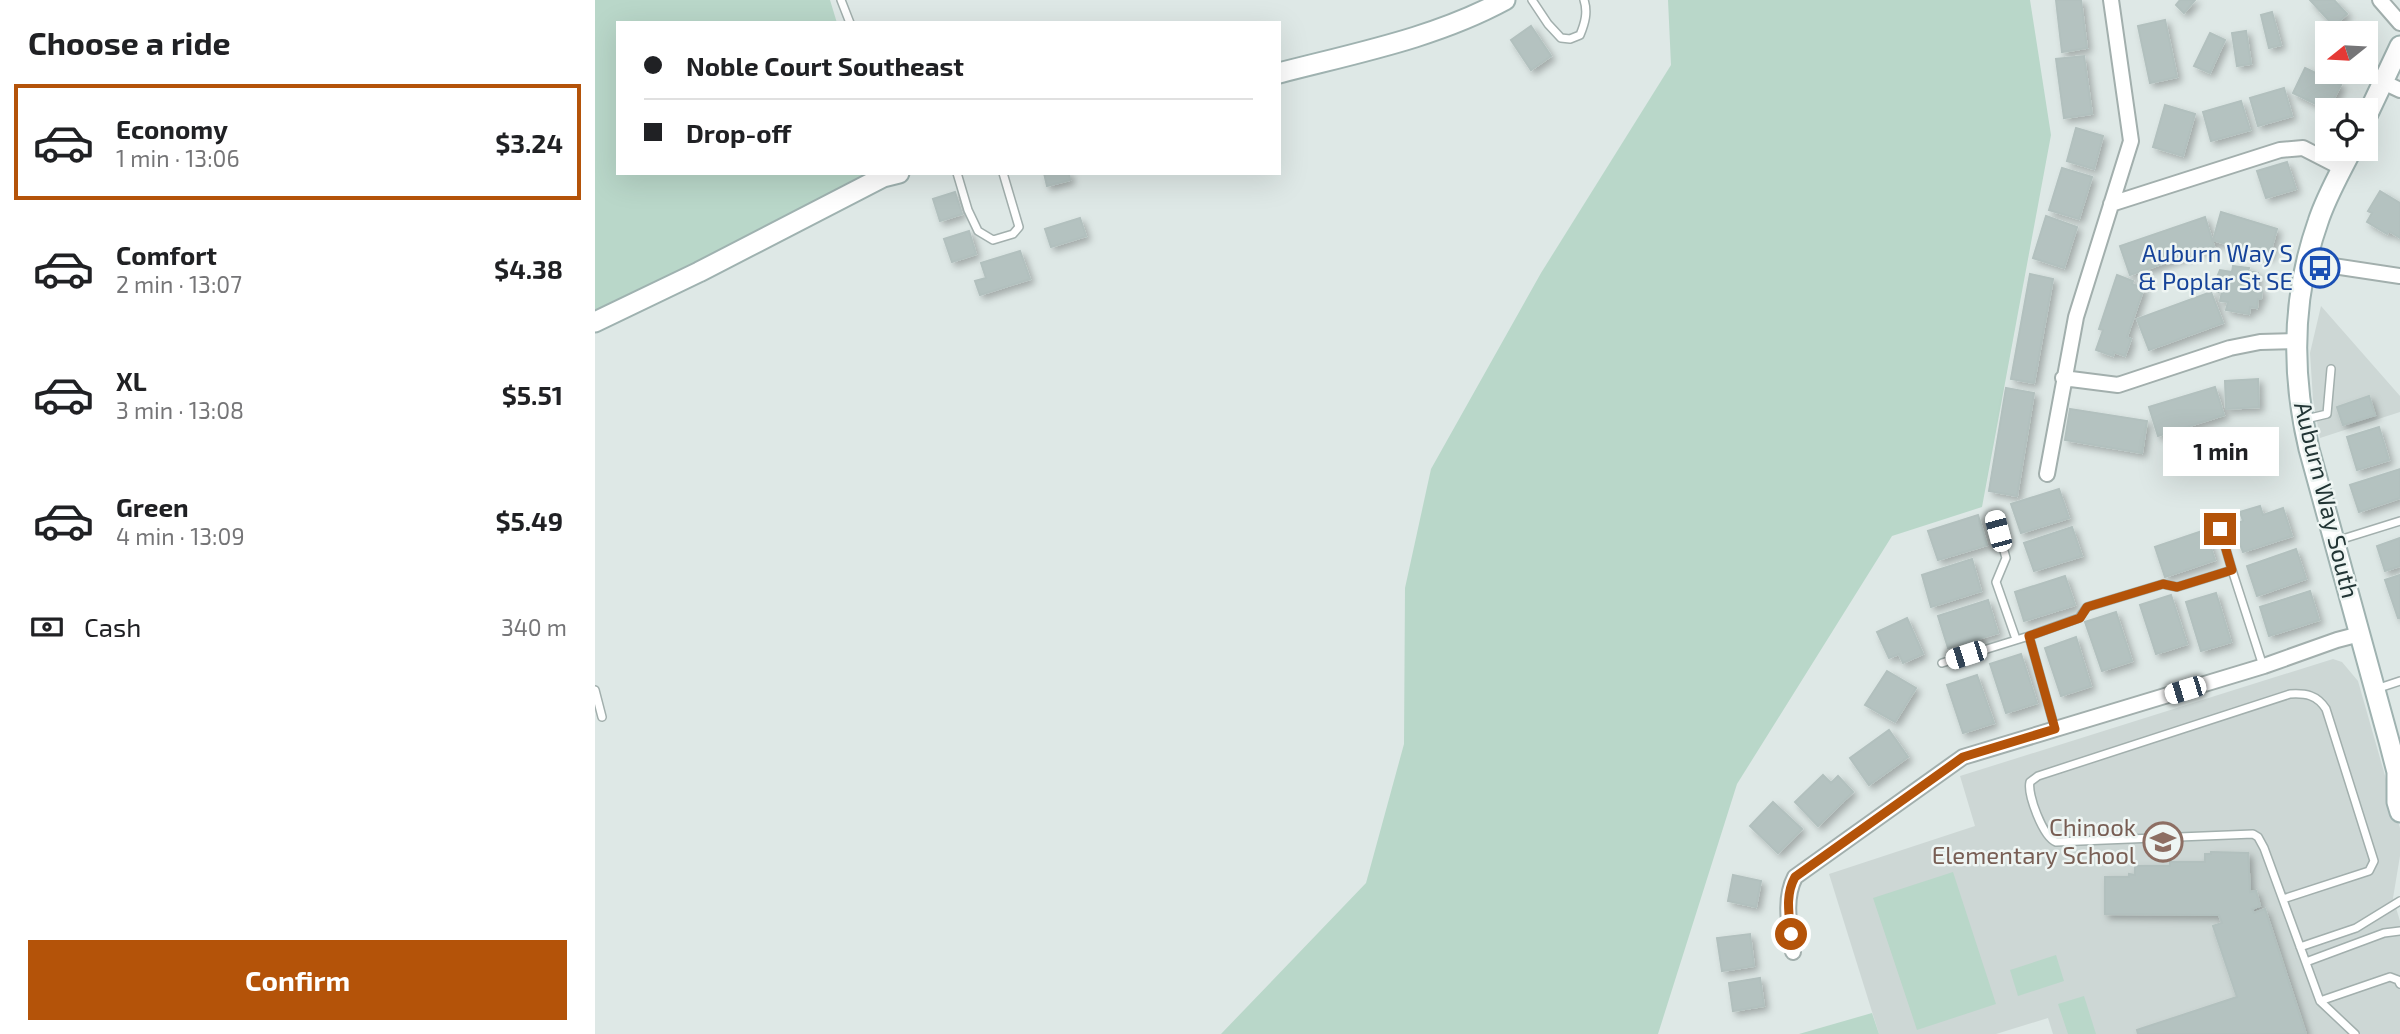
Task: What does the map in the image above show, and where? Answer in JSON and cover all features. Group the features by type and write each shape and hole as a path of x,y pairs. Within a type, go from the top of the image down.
{"main road":[{"path":"1281,72 1417,37 1470,18 1505,0"},
{"path":"2378,103 2392,86 2400,46"},
{"name":"Auburn Way South","path":"2346,161 2318,220 2300,293 2296,341 2302,420 2376,689 2395,739 2397,802 2400,812"},
{"path":"595,321 699,272 890,175"}],"street":[{"path":"2047,474 2075,317 2131,141 2112,0"},
{"path":"2380,0 2400,23"},
{"path":"2111,204 2280,150 2304,148 2342,168"},
{"path":"2307,262 2400,276"},
{"path":"2063,378 2118,385 2230,348 2260,342 2296,341"},
{"path":"1793,952 1788,901 1795,877 1963,757 2264,666 2360,634"}],"lane":[{"path":"841,0 849,21"},
{"path":"1532,0 1561,38 1570,39 1580,35 1585,23 1584,0"},
{"path":"958,175 968,210 978,231 993,240 1013,234 1019,227 1004,175"},
{"path":"2302,420 2327,414 2331,369"},
{"path":"1994,515 2006,558 1996,582 2016,639"},
{"path":"2336,541 2400,521"},
{"path":"2220,529 2264,666"},
{"path":"1942,663 2080,618 2087,607 2163,584 2177,587 2232,570"},
{"path":"2029,636 2055,729"},
{"path":"2376,689 2400,681"},
{"path":"595,690 602,717"},
{"path":"2283,899 2369,871 2374,862 2326,709 2315,697 2303,693 2277,698 2038,776 2030,782 2029,790 2046,834 2056,842 2253,834 2258,837 2320,1001 2355,1034"},
{"path":"2300,947 2356,928 2400,901"},
{"path":"2306,962 2384,933 2400,931"},
{"path":"2320,1001 2390,977 2398,980 2400,984"}],"shaded area":[{"path":"2321,306 2400,396 2400,412 2320,438 2313,399 2310,353"},
{"name":"Chinook Elementary School","path":"2333,659 2342,662 2358,681 2400,828 2400,856 2393,898 2400,921 2400,1034 2053,1034 2048,1018 1996,1034 1879,1034 1829,874 1975,826 1960,776"}],"green space":[{"path":"595,0 830,0 836,21 616,21 616,175 870,175 753,232 595,315"},
{"path":"1668,0 2030,0 2051,135 1982,507 1892,536 1737,784 1658,1034 1221,1034 1366,883 1404,744 1405,588 1431,469 1541,273 1671,65"},
{"path":"1953,872 1996,1004 1917,1030 1873,898"},
{"path":"2056,955 2064,981 2018,996 2010,970"},
{"path":"2084,996 2096,1034 2068,1034 2058,1004"},
{"path":"1872,1013 1879,1034 1799,1034"}],"building":[{"path":"2056,0 2081,0 2087,48 2062,52"},
{"path":"2180,0 2195,0 2184,13 2176,5"},
{"path":"2310,0 2334,0 2347,14 2339,21 2329,21"},
{"path":"2272,12 2281,45 2269,48 2261,15"},
{"path":"2165,20 2177,77 2150,83 2138,26"},
{"path":"1531,26 1551,56 1531,70 1511,40"},
{"path":"2246,31 2251,64 2237,66 2232,33"},
{"path":"2210,33 2225,40 2210,73 2194,66"},
{"path":"2084,56 2092,114 2064,118 2056,59"},
{"path":"2305,68 2315,73 2315,84 2341,85 2334,98 2315,98 2315,104 2293,93"},
{"path":"2284,88 2292,116 2258,126 2250,98"},
{"path":"2241,101 2250,130 2211,141 2203,112"},
{"path":"2165,105 2195,114 2183,156 2153,147"},
{"path":"2076,128 2103,136 2094,169 2067,161"},
{"path":"2287,162 2296,189 2266,198 2257,171"},
{"path":"2062,168 2092,177 2079,219 2049,210"},
{"path":"1044,175 1069,175 1070,180 1047,186"},
{"path":"2380,191 2400,203 2400,238 2367,222 2372,213 2368,211"},
{"path":"955,192 962,214 940,221 933,199"},
{"path":"2221,212 2277,229 2269,257 2213,240"},
{"path":"2046,216 2077,227 2064,268 2033,258"},
{"path":"2205,217 2214,246 2130,275 2120,246"},
{"path":"1080,218 1086,236 1051,247 1045,229"},
{"path":"969,231 976,254 952,262 944,239"},
{"path":"1020,251 1030,279 980,295 975,281 986,278 981,263"},
{"path":"2233,266 2249,268 2248,271 2258,273 2256,289 2262,290 2261,299 2258,299 2257,308 2250,307 2249,314 2226,310 2228,302 2220,301 2222,292 2217,292 2218,285 2214,284 2220,270 2232,272"},
{"path":"2030,274 2053,279 2034,383 2011,379"},
{"path":"2117,275 2144,288 2127,337 2131,339 2125,356 2114,352 2113,356 2096,350 2103,330 2099,329"},
{"path":"2211,292 2223,323 2149,350 2137,319"},
{"path":"2258,379 2259,407 2226,409 2225,381"},
{"path":"2215,387 2224,415 2158,436 2149,407"},
{"path":"2006,388 2034,393 2017,496 1989,491"},
{"path":"2369,396 2375,415 2343,425 2337,407"},
{"path":"2070,409 2147,421 2142,453 2065,440"},
{"path":"2379,427 2389,460 2357,470 2347,437"},
{"path":"2400,469 2400,498 2359,512 2350,485"},
{"path":"2059,489 2069,518 2021,533 2011,504"},
{"path":"2260,506 2263,515 2283,508 2292,536 2243,552 2233,525 2243,521 2240,512"},
{"path":"1978,515 1987,545 1938,560 1928,531"},
{"path":"2072,527 2082,556 2034,571 2024,543"},
{"path":"2205,530 2215,560 2165,577 2155,547"},
{"path":"2400,538 2400,566 2385,571 2377,546"},
{"path":"2296,549 2306,579 2257,596 2247,566"},
{"path":"1972,559 1981,591 1931,607 1922,575"},
{"path":"2400,575 2400,618 2398,618 2385,580"},
{"path":"2065,576 2075,605 2024,621 2015,592"},
{"path":"2310,591 2319,620 2269,636 2260,607"},
{"path":"2216,593 2231,642 2201,651 2186,602"},
{"path":"2171,595 2187,644 2156,654 2140,605"},
{"path":"1988,600 1998,633 1948,648 1938,616"},
{"path":"2116,612 2132,661 2102,671 2085,622"},
{"path":"1907,618 1923,654 1903,663 1899,654 1889,658 1877,632"},
{"path":"2076,637 2091,686 2061,696 2045,648"},
{"path":"2021,654 2037,703 2006,713 1990,664"},
{"path":"1887,671 1916,688 1895,722 1865,705"},
{"path":"1977,675 1994,723 1963,733 1947,685"},
{"path":"1889,730 1908,757 1869,785 1850,758"},
{"path":"1823,775 1831,783 1838,776 1853,792 1818,826 1795,802"},
{"path":"1773,802 1802,829 1778,853 1750,826"},
{"path":"2248,853 2250,892 2256,891 2260,906 2252,909 2254,913 2265,909 2306,1034 2138,1034 2137,1030 2237,997 2213,926 2222,923 2219,915 2105,914 2105,877 2135,875 2135,866 2205,862 2205,854"},
{"path":"1733,875 1761,881 1756,907 1728,901"},
{"path":"1750,934 1754,966 1722,971 1717,938"},
{"path":"1760,978 1764,1006 1733,1011 1729,983"}],"place":[{"name":"Auburn Way S & Poplar St SE","path":"2320,268"},
{"name":"Chinook Elementary School","path":"2163,842"}],"route":[{"path":"1791,934 1788,901 1795,877 1963,757 2055,729 2029,636 2080,618 2087,607 2163,584 2177,587 2232,570 2220,529"}]}
